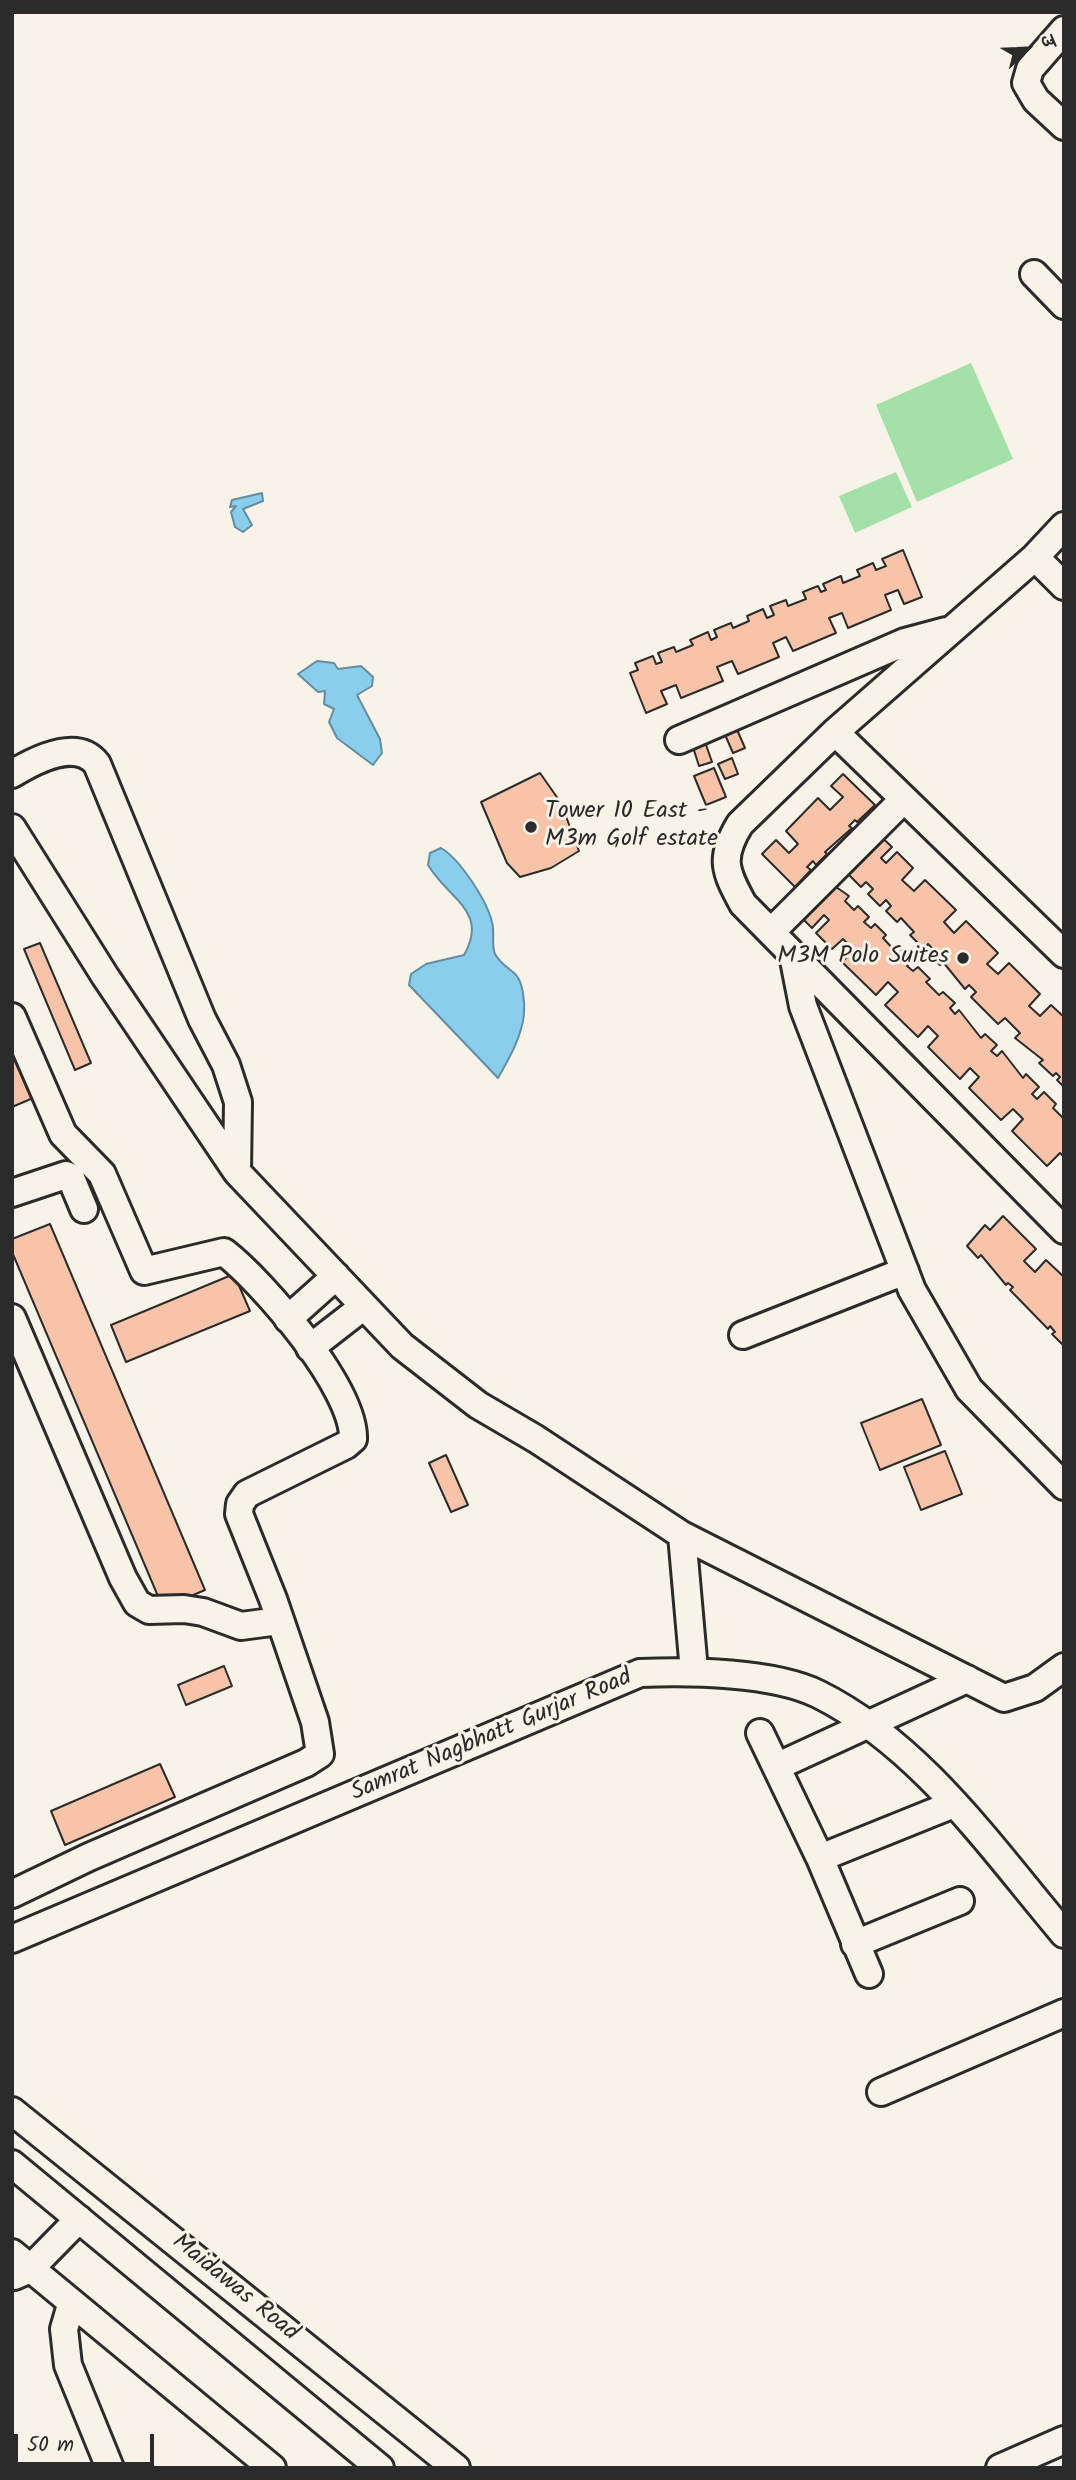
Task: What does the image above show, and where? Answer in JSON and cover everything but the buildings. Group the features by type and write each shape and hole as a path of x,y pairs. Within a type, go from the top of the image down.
{"street":[{"path":"1064,30 1030,69 1026,83 1036,100 1064,125"},
{"path":"1034,274 1064,305"},
{"path":"1064,526 1035,557 835,732 740,824 730,840 725,861 730,880 743,904 1064,1230"},
{"path":"1035,557 1064,586"},
{"path":"679,740 905,642 951,630"},
{"path":"835,732 1064,954"},
{"path":"12,774 36,759 63,753 82,752 90,755 97,764 202,1019 226,1065 238,1102 237,1172"},
{"path":"771,932 904,799"},
{"path":"12,828 105,976 237,1172 402,1346 478,1405 536,1439 682,1535 1004,1698 1035,1689 1064,1667"},
{"path":"793,955 803,1006 912,1290 969,1389 1064,1486"},
{"path":"12,1017 63,1134 102,1174 144,1271 224,1252 261,1283 310,1348 335,1387 353,1429 353,1439 346,1445 247,1494 240,1504 239,1514 315,1722 320,1754 306,1763 89,1857 12,1894"},
{"path":"12,1192 66,1175 71,1178 85,1209"},
{"path":"743,1335 905,1271"},
{"path":"288,1318 336,1276"},
{"path":"310,1348 364,1306"},
{"path":"12,1318 123,1578 138,1603 149,1610 184,1609 203,1612 241,1626 279,1621"},
{"path":"682,1535 694,1671"},
{"name":"Samrat Nagbhatt Gurjar Road","path":"12,1939 640,1673 694,1671 786,1684 817,1693 868,1726 899,1749 954,1804 1064,1934"},
{"path":"778,1766 967,1679"},
{"path":"760,1733 820,1858 869,1974"},
{"path":"820,1858 954,1804"},
{"path":"855,1944 960,1901"},
{"path":"881,2092 1064,2013"},
{"name":"Maidawas Road","path":"12,2111 456,2468"},
{"name":"Maidawas Road","path":"13,2167 380,2468"},
{"path":"79,2219 18,2266 71,2305 272,2468"},
{"path":"71,2305 64,2329 68,2365 110,2468"},
{"path":"1000,2468 1064,2441"}],"green space":[{"path":"971,363 1013,459 917,502 876,405"},
{"path":"896,472 912,507 855,533 839,496"}],"water":[{"path":"262,493 263,501 243,509 252,525 243,532 235,527 231,512 236,506 230,507 232,500"},
{"path":"317,661 334,663 338,669 361,666 373,677 372,686 357,695 380,739 382,753 373,765 337,738 329,722 334,709 324,704 325,691 318,692 298,674"},
{"path":"441,848 456,861 479,892 492,922 495,954 517,976 521,986 524,1014 521,1031 498,1078 409,985 411,974 426,964 464,955 470,940 472,927 469,916 428,865 430,853"}],"place":[{"name":"Tower 10 East - M3m Golf estate","path":"531,827"},
{"name":"M3M Polo Suites","path":"963,958"}]}
